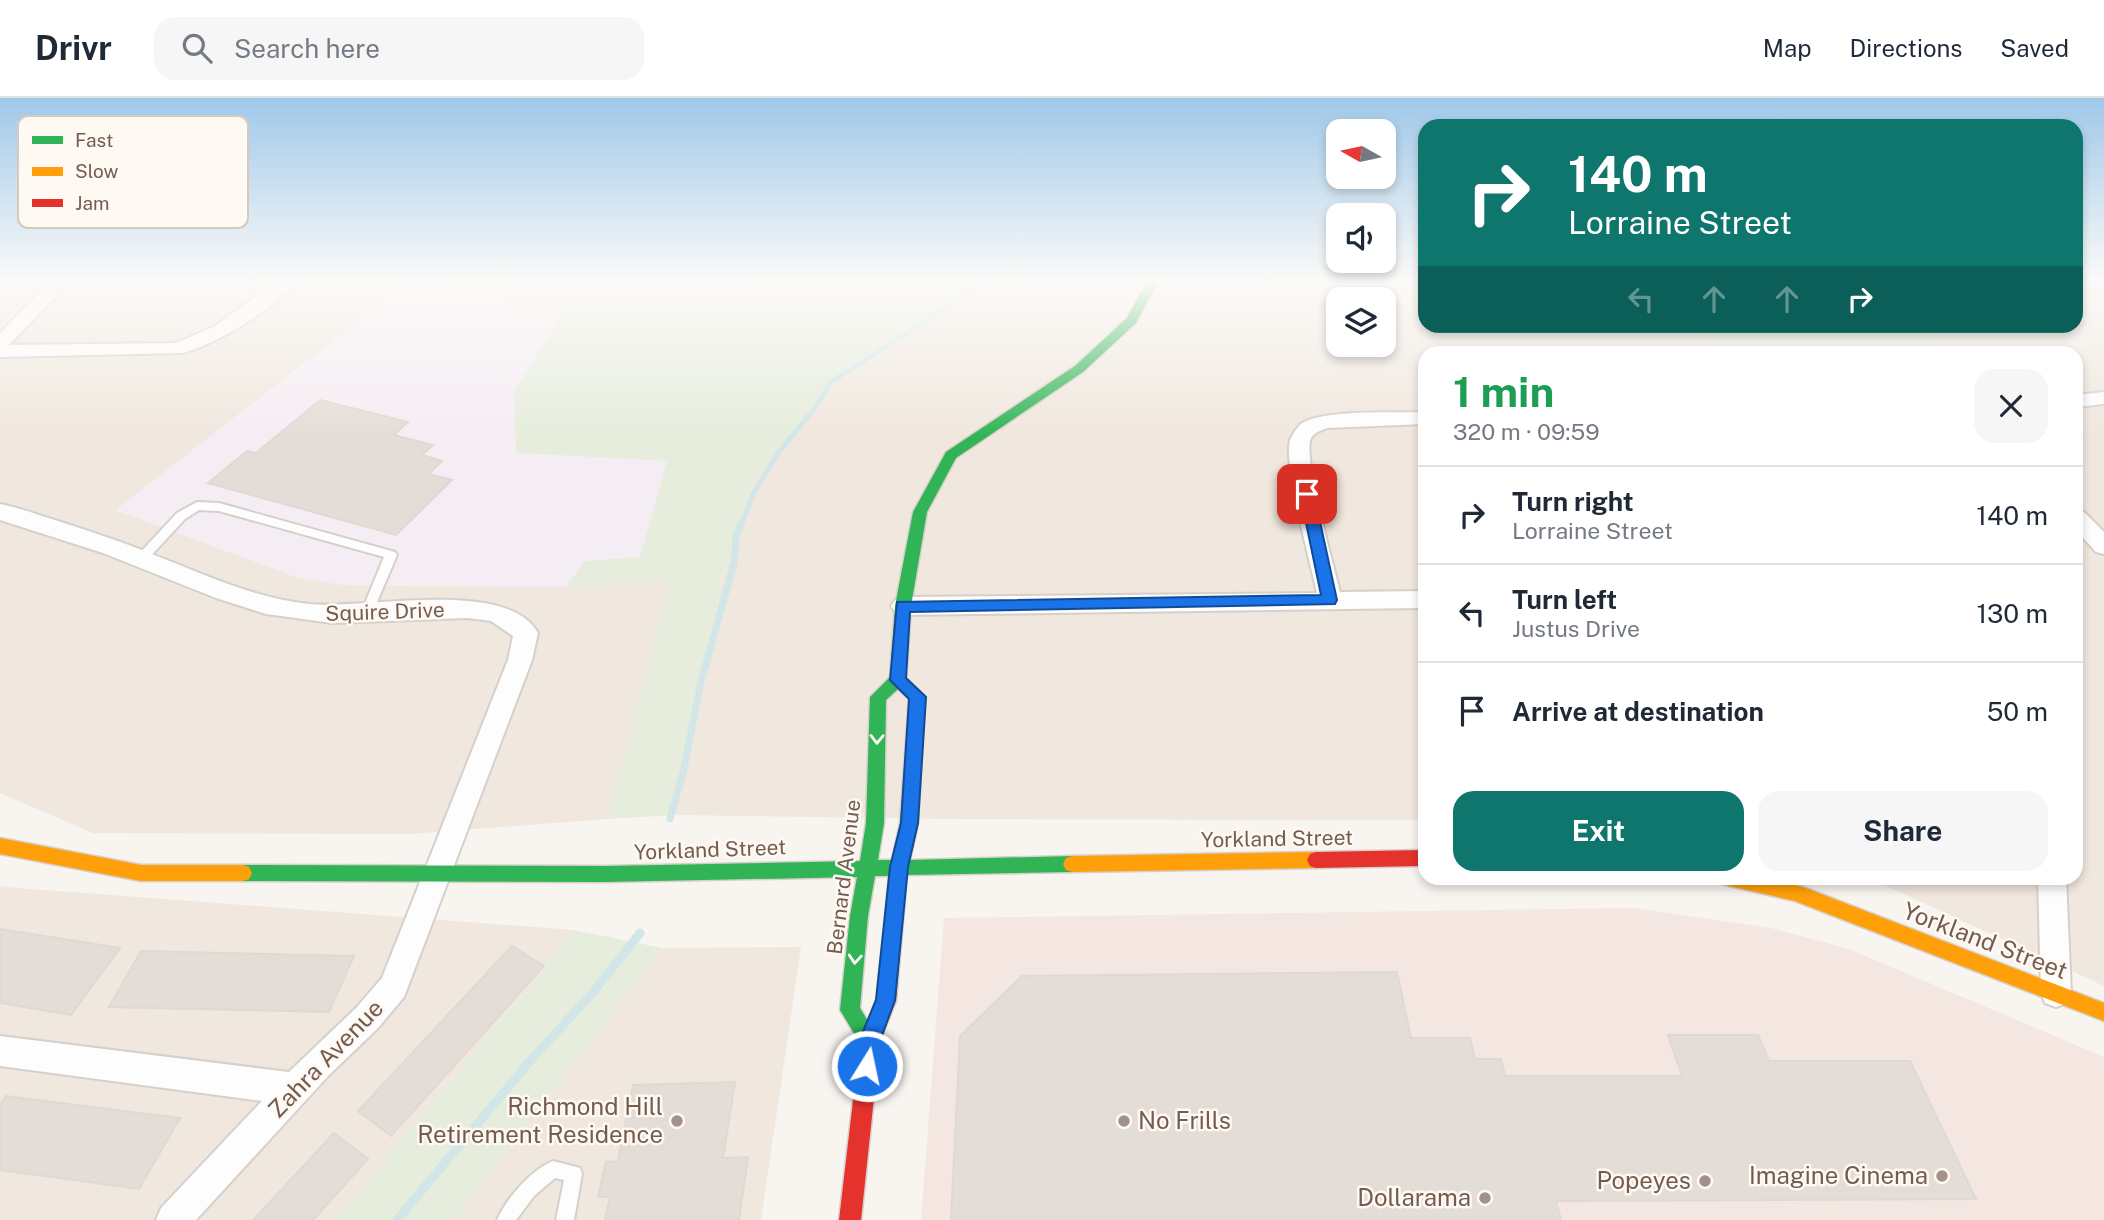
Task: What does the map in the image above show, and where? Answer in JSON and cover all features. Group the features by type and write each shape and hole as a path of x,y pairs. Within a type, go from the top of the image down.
{"street":[{"path":"0,345 13,331"},
{"path":"0,351 151,350 193,346 219,331"},
{"path":"850,1220 870,1041 886,1000 899,867 909,823 918,697 898,680 903,606 920,512 951,454 1079,369 1120,331"},
{"path":"2083,400 2104,398"},
{"path":"1330,600 1301,468 1300,441 1307,429 1324,422 1418,418"},
{"name":"Squire Drive","path":"0,512 13,514 142,558 202,585 273,608 312,614 454,610 492,612 516,624 526,633 520,660 439,873"},
{"path":"2083,524 2104,545"},
{"path":"903,606 1418,600"},
{"name":"Bernard Avenue","path":"870,1041 850,1010 866,867 875,823 878,697 898,680"},
{"name":"Yorkland Street","path":"3,850 141,873 604,874 1418,858"},
{"name":"Zahra Avenue","path":"173,1220 317,1064 367,1018 393,987 439,873"},
{"name":"Yorkland Street","path":"1761,885 1796,893 2004,971 2104,1012"},
{"path":"2052,885 2056,993"},
{"path":"0,1051 296,1089"}],"lane":[{"path":"142,558 181,516 197,506 219,507 391,555 366,613"},
{"path":"506,1220 528,1189 553,1169 574,1174 565,1220"}],"shaded area":[{"path":"0,331 345,331 116,510 296,577 344,585 566,587 671,582 607,819 409,834 93,833 0,793"},
{"path":"345,331 552,331 514,392 516,453 668,461 640,557 585,561 566,587 344,585 296,577 116,510"},
{"path":"909,331 1326,331 1326,357 1396,357 1396,331 2104,331 2104,986 1884,885 2083,885 2083,346 1418,346 1418,820 951,819 675,815 722,580 755,479 843,373"},
{"path":"0,886 574,930 336,1220 0,1220"},
{"path":"1633,908 1771,928 1849,949 2104,1057 2104,1220 921,1220 944,918"},
{"path":"801,947 761,1220 454,1220 662,948"}],"green space":[{"path":"552,331 909,331 844,373 755,479 722,580 675,815 607,819 670,582 566,587 584,561 640,557 667,461 516,453 514,392"},
{"path":"1711,333 1921,333 1936,346 1728,346 1708,339"},
{"path":"574,930 662,948 454,1220 336,1220"}],"building":[{"path":"320,400 408,422 394,435 433,445 422,455 442,461 429,474 452,480 396,535 208,483 247,451 256,453"},
{"path":"0,929 120,948 71,1015 0,1003"},
{"path":"512,946 544,966 391,1136 358,1111"},
{"path":"141,951 354,956 329,1012 109,1007"},
{"path":"1397,972 1411,1038 1470,1038 1475,1059 1501,1059 1505,1076 1682,1076 1668,1035 1758,1035 1769,1061 1910,1061 1976,1199 1556,1201 1561,1220 951,1220 960,1036 1022,976"},
{"name":"Richmond Hill Retirement Residence","path":"735,1082 723,1158 748,1157 739,1220 605,1220 610,1197 598,1197 606,1162 618,1161 633,1085"},
{"path":"6,1096 180,1118 139,1189 0,1170 0,1105"},
{"path":"334,1133 368,1159 313,1220 253,1220"}],"waterway":[{"path":"740,528 754,492 779,452 814,409 831,382 910,331"},
{"path":"670,819 683,773 701,682 734,563 736,537 740,526"},
{"path":"397,1220 531,1060 595,990 640,933"}],"traffic: fast":[{"path":"870,1041 850,1010 859,916 875,823 878,697 898,680 903,606 920,512 951,455 1079,369 1120,331"},
{"path":"894,919 899,867 909,823 917,697 898,680"},
{"path":"243,873 605,874 1072,864"}],"traffic: slow":[{"path":"0,846 141,873 243,873"},
{"path":"1072,864 1316,860"},
{"path":"1760,885 1796,893 2104,1012"}],"traffic: jam":[{"path":"1316,860 1418,858"},
{"path":"850,1220 870,1041 886,1001 894,919"}],"place":[{"name":"Richmond Hill Retirement Residence","path":"677,1121"},
{"name":"No Frills","path":"1124,1121"},
{"name":"Imagine Cinema","path":"1942,1176"},
{"name":"Popeyes","path":"1705,1181"},
{"name":"Dollarama","path":"1485,1198"}],"route":[{"path":"867,1066 870,1041 886,1000 899,867 909,823 918,697 898,680 903,606 1330,600 1307,494"}]}
